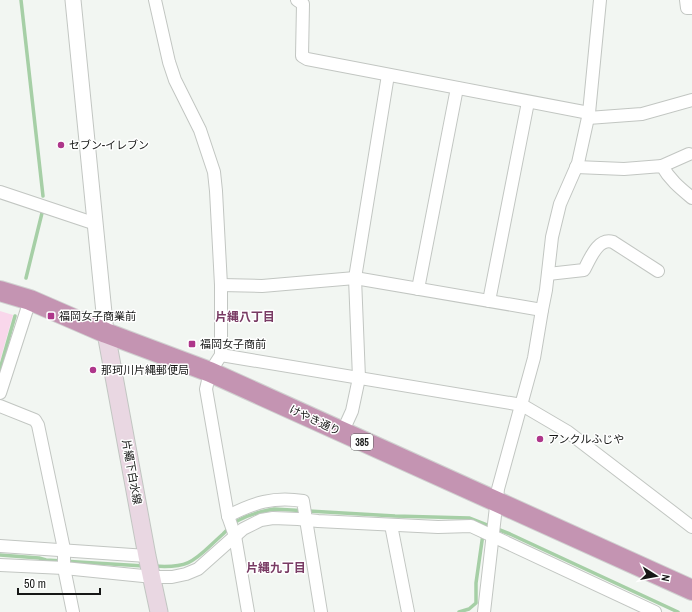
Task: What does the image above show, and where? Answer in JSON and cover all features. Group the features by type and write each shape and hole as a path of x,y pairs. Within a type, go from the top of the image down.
{"highway":[{"name":"けやき通り","path":"0,291 30,300 106,333 210,372 342,433 495,512 692,590"}],"main road":[{"name":"片繩下白水線","path":"106,333 147,556 159,612"}],"street":[{"path":"73,0 106,333"},
{"path":"155,0 169,62 200,130 214,172 221,285 221,355 210,372 206,389 228,516 235,536 248,612"},
{"path":"296,0 303,4 302,56 307,59 588,115 642,114 692,100"},
{"path":"484,612 498,489 534,358 548,274 552,237 560,204 576,167 588,115 600,0"},
{"path":"686,0 687,8 692,8"},
{"path":"342,433 352,411 359,378 354,278 388,75"},
{"path":"418,289 457,88"},
{"path":"489,301 528,102"},
{"path":"576,167 624,169 662,166 689,154"},
{"path":"662,166 667,176 692,198"},
{"path":"0,187 0,192 96,224"},
{"path":"548,274 584,270 598,246 609,241 613,242 658,271"},
{"path":"221,285 256,286 354,278 542,310"},
{"path":"0,393 30,300"},
{"path":"221,355 522,405 568,432 692,527"},
{"path":"0,406 35,420 38,425 64,549 64,568 72,612"},
{"path":"228,516 259,502 292,499 303,501 320,612"},
{"path":"0,565 64,568 152,577 172,577 186,574 198,569 243,529 261,520 273,518 438,527 471,526 655,612"},
{"path":"391,525 408,612"},
{"path":"0,546 64,549 147,556"}],"shaded area":[{"path":"0,311 13,315 0,361"}],"waterway":[{"path":"21,0 43,196"},
{"path":"26,278 42,213"},
{"path":"0,369 15,316"},
{"path":"154,566 177,566 186,564 200,555 237,521 252,514 274,509 395,516 469,518 510,534 678,612"},
{"path":"459,612 469,609 476,603 476,583 483,534"},
{"path":"0,555 39,558 46,560 144,566"}],"place":[{"name":"セブン-イレブン","path":"61,145"},
{"name":"福岡女子商業前","path":"51,316"},
{"name":"福岡女子商前","path":"192,344"},
{"name":"那珂川片縄郵便局","path":"93,370"},
{"name":"アンクルふじや","path":"540,439"}],"district":[{"name":"片縄八丁目","path":"245,317"},
{"name":"片縄九丁目","path":"276,568"}]}
